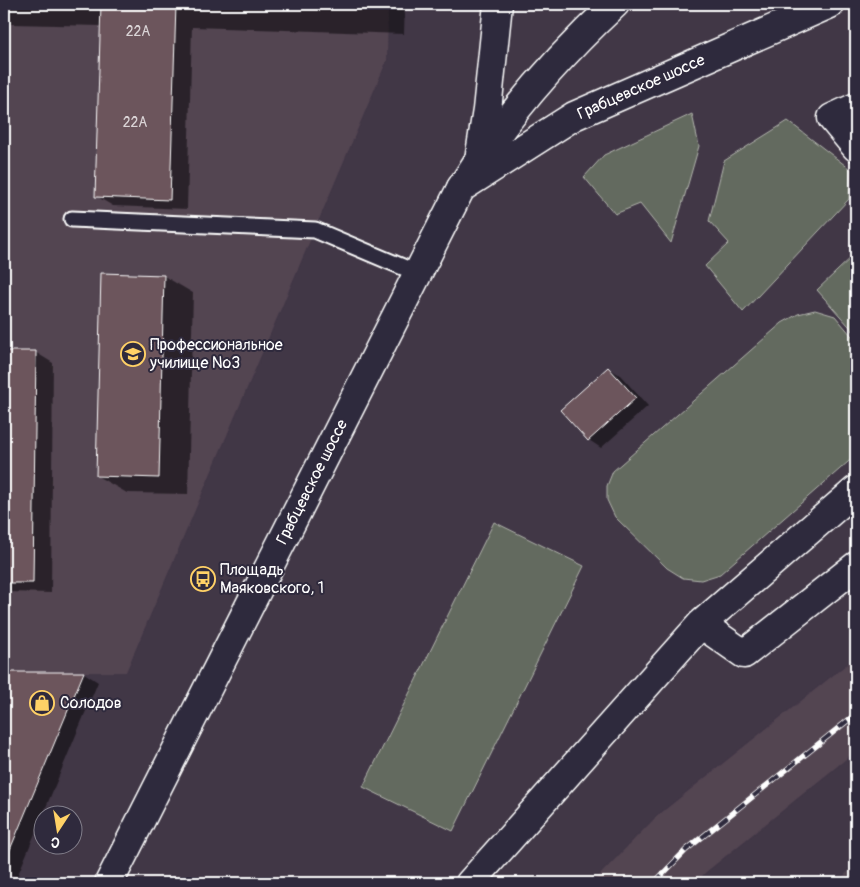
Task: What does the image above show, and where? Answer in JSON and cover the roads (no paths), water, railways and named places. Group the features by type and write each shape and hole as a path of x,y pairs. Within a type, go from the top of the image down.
{"main road":[{"path":"480,157 498,4"},
{"name":"Грабцевское шоссе","path":"109,883 461,188 480,157 538,82 615,4"},
{"name":"Грабцевское шоссе","path":"461,188 574,116 830,4"},
{"path":"856,107 832,118 856,147"},
{"path":"470,883 701,624 856,490"},
{"path":"701,624 744,654 856,566"}],"lane":[{"path":"72,219 314,230 417,273"}],"railway":[{"path":"654,883 686,850 856,714"}],"place":[{"name":"Профессиональное училище №3","path":"133,354"},
{"name":"Площадь Маяковского, 1","path":"203,579"},
{"name":"Солодов","path":"42,703"}]}
